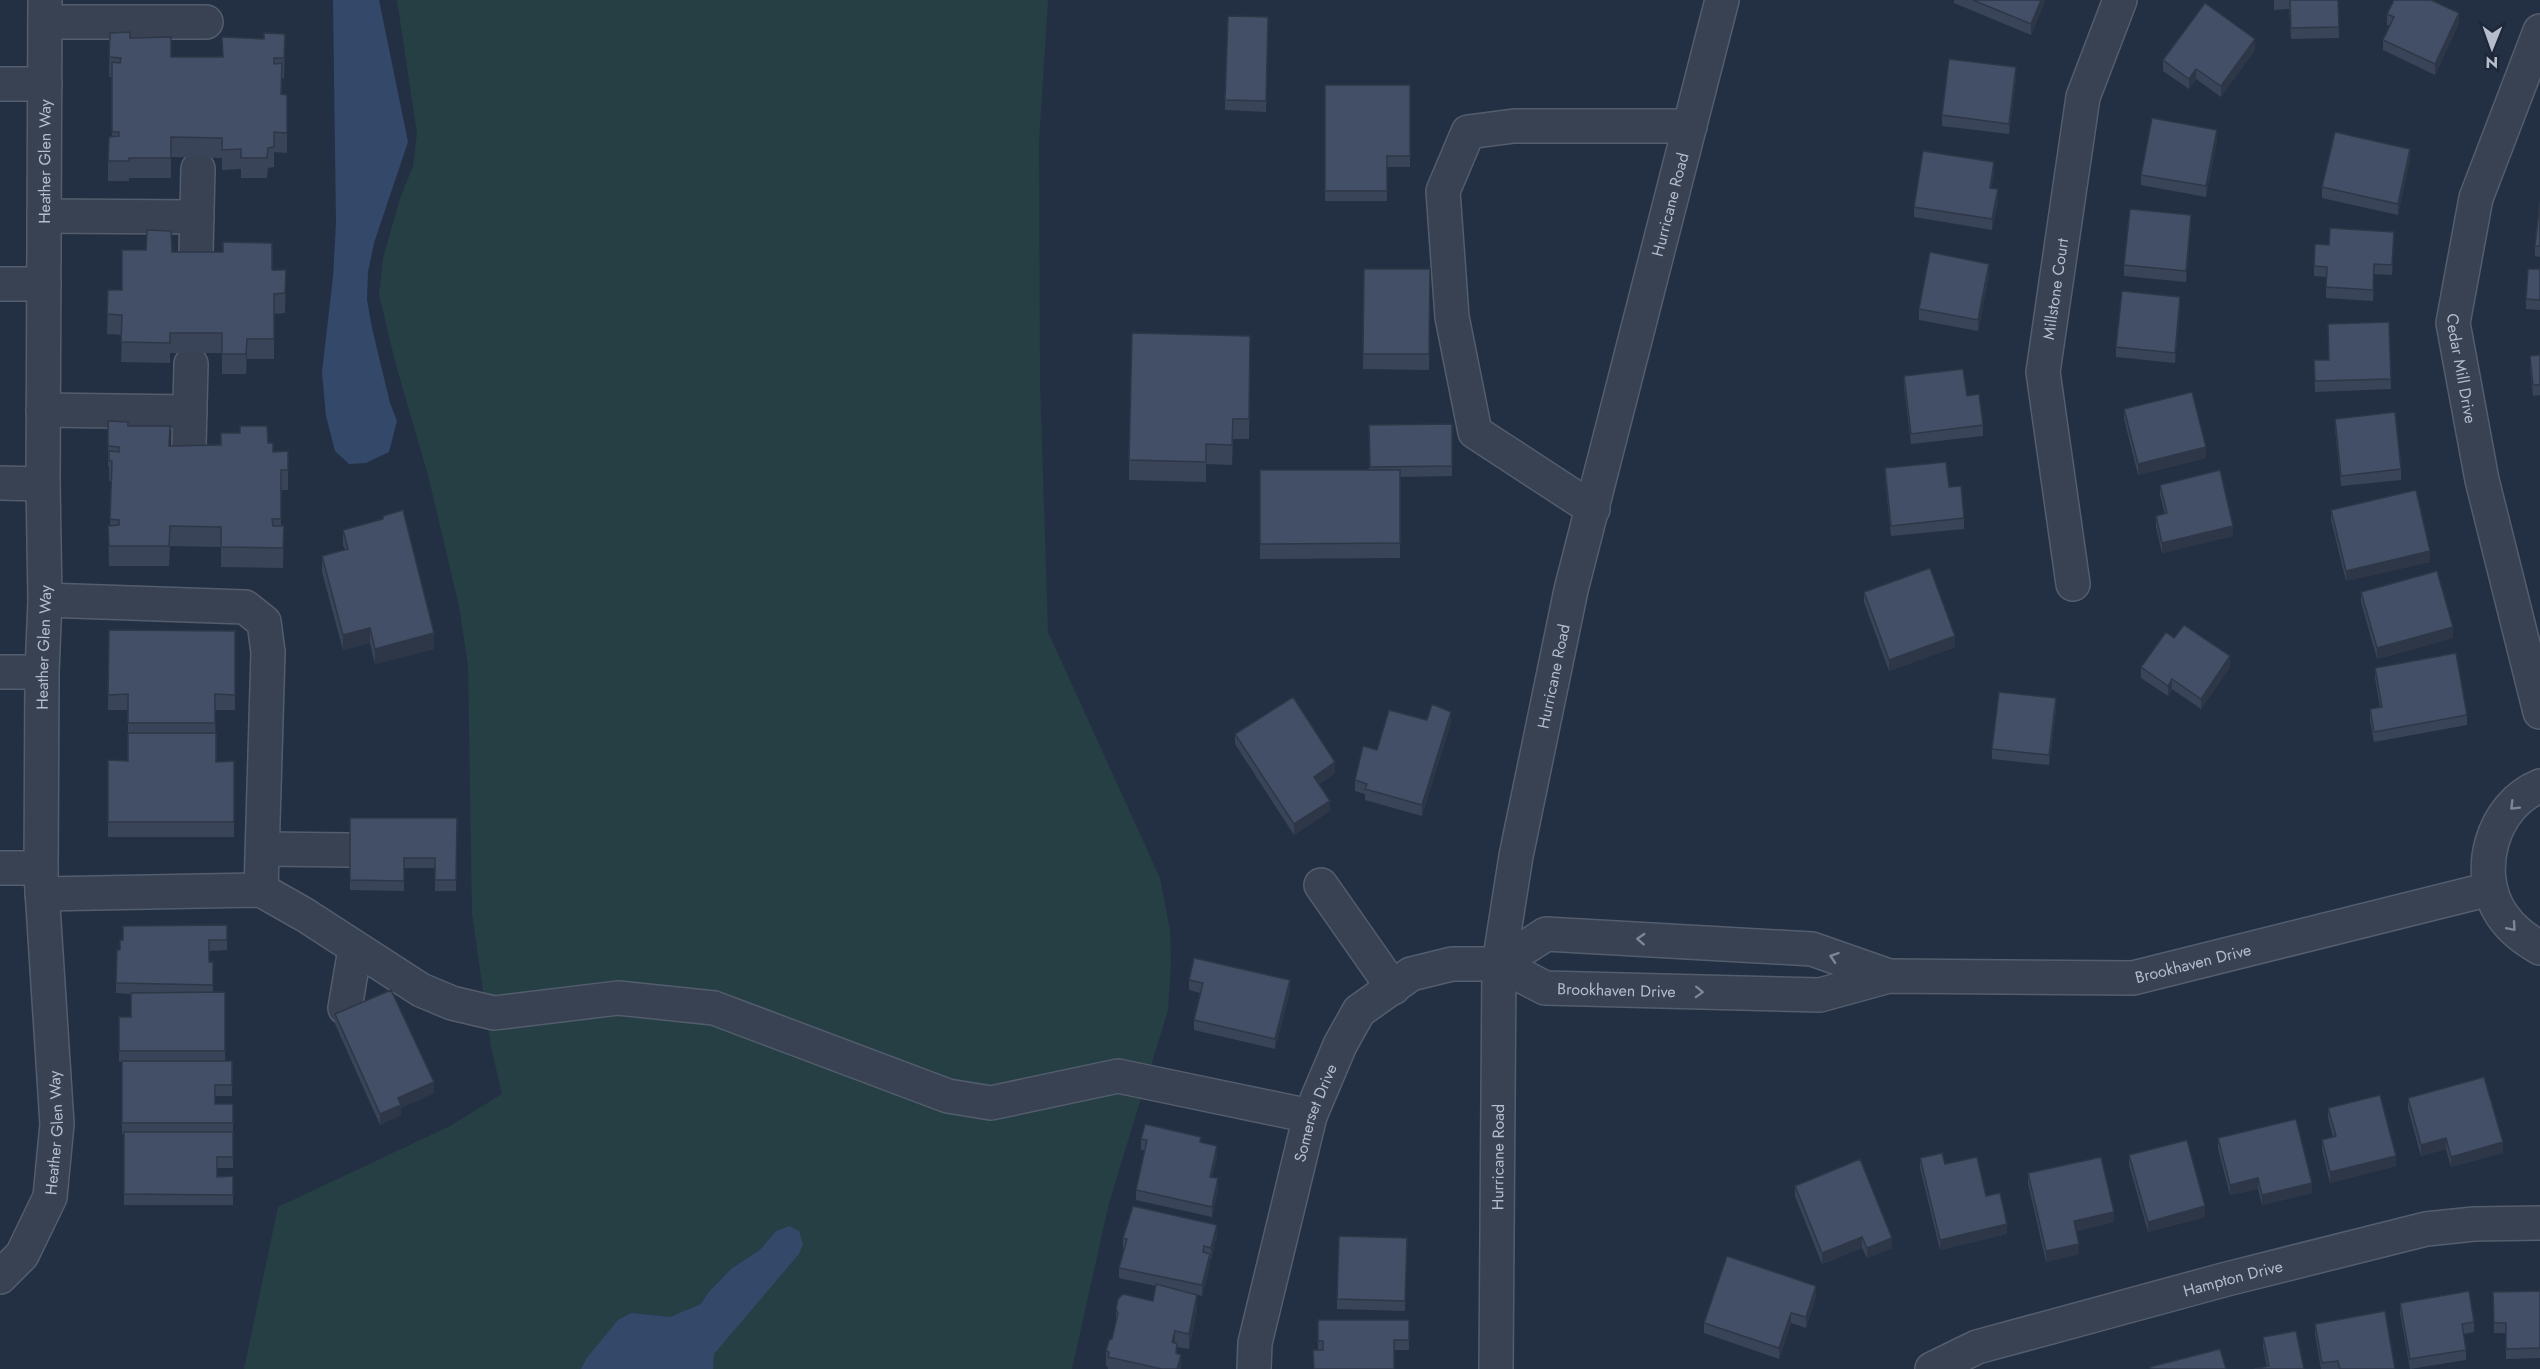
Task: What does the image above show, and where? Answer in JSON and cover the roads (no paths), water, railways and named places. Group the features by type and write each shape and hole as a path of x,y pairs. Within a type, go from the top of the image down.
{"street":[{"name":"Hurricane Road","path":"1496,1369 1499,964 1516,856 1569,602 1722,0"},
{"name":"Millstone Court","path":"2073,584 2043,372 2083,97 2120,0"},
{"path":"45,11 206,21"},
{"name":"Heather Glen Way","path":"0,1277 22,1255 50,1197 57,1124 42,881 42,672 45,600 43,411 45,11"},
{"name":"Cedar Mill Drive","path":"2540,31 2476,198 2453,323 2482,480 2540,712"},
{"path":"0,84 45,84"},
{"path":"1593,509 1475,432 1452,317 1443,190 1468,132 1514,126 1690,126"},
{"path":"196,252 198,169"},
{"path":"44,216 197,217"},
{"path":"0,284 44,284"},
{"path":"189,446 191,364"},
{"path":"43,411 190,412"},
{"path":"0,483 43,484"},
{"path":"45,600 245,607 264,622 268,652 261,890"},
{"path":"0,672 42,672"},
{"path":"2540,786 2531,790 2509,808 2494,833 2488,861 2490,889 2501,914 2519,935 2540,948"},
{"path":"264,849 349,850"},
{"path":"0,868 42,881 261,890 305,915 421,990 452,1003 494,1013 618,998 714,1008 948,1096 991,1103 1118,1076 1310,1116"},
{"path":"1321,885 1393,988"},
{"name":"Brookhaven Drive","path":"1889,976 1812,949 1546,934 1499,964 1545,988 1820,995 1889,976 2133,978 2490,889"},
{"path":"345,1008 355,949"},
{"name":"Somerset Drive","path":"1254,1369 1255,1343 1310,1116 1341,1045 1359,1011 1411,974 1452,964 1499,964"},
{"name":"Hampton Drive","path":"1932,1369 1977,1347 2227,1279 2426,1229 2474,1224 2540,1222"}],"water":[{"path":"333,0 379,0 408,142 374,243 368,272 367,300 372,328 390,403 397,421 389,452 366,463 349,464 335,451 326,416 322,372 333,277 336,223"},
{"path":"789,1226 799,1231 803,1244 799,1254 714,1354 713,1369 581,1369 586,1359 618,1320 631,1313 670,1317 701,1304 708,1293 731,1269 760,1250 776,1231"}]}
